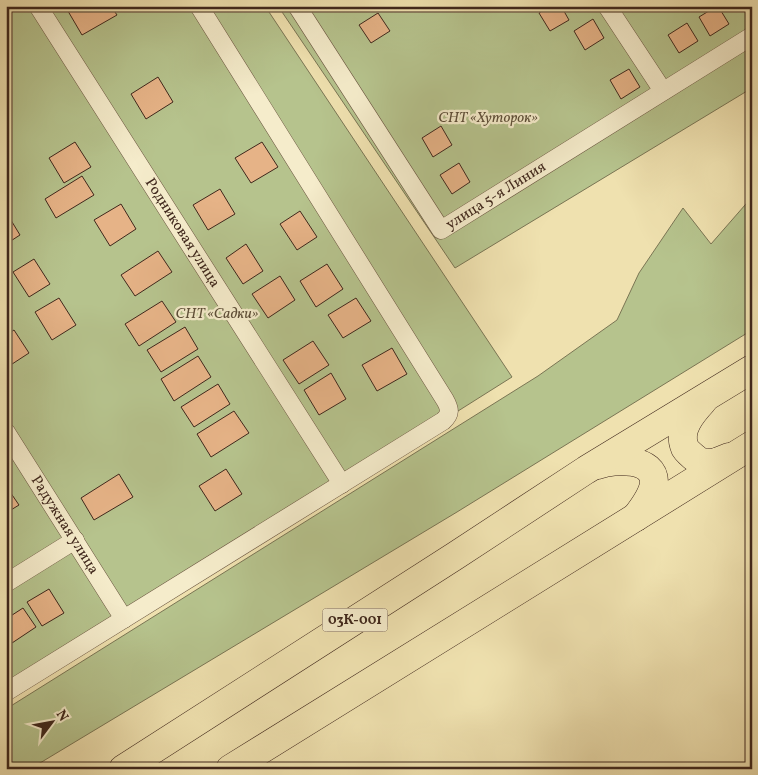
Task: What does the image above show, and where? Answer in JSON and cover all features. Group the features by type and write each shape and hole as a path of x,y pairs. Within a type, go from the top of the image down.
{"main road":[{"name":"03К-001","path":"123,769 447,562 586,470 752,369"},
{"name":"03К-001","path":"707,396 687,418 683,439 686,449 700,462 714,463 746,449"},
{"name":"03К-001","path":"622,527 746,449"},
{"name":"03К-001","path":"230,769 635,519 650,496 654,482 652,472 643,465 632,462 602,464 586,470"}],"street":[{"name":"Родниковая улица","path":"38,6 342,484"},
{"path":"6,692 443,421 448,416 449,407 199,6"},
{"name":"улица 5-я Линия","path":"297,6 441,230 752,36"},
{"path":"607,6 663,91"},
{"name":"Радужная улица","path":"6,432 11,451 75,540 124,619"},
{"path":"6,584 75,540"}],"green space":[{"name":"СНТ «Садки»","path":"6,6 265,6 512,377 6,696"},
{"name":"СНТ «Хуторок»","path":"278,6 752,6 752,88 455,268"},
{"path":"752,197 752,330 457,512 30,769 6,769 6,709 538,376 617,320 639,273 683,208 711,244"}],"building":[{"path":"65,6 111,6 117,15 82,35"},
{"path":"550,6 561,6 569,20 550,31 539,13"},
{"path":"667,6 678,6 670,11"},
{"path":"717,6 729,24 710,36 699,17"},
{"path":"378,13 390,31 371,43 359,25"},
{"path":"593,19 604,38 585,50 574,31"},
{"path":"687,23 698,41 679,53 668,35"},
{"path":"629,69 640,87 621,99 610,80"},
{"path":"158,77 173,102 146,119 131,94"},
{"path":"441,126 452,145 433,157 422,138"},
{"path":"75,142 91,167 64,183 49,158"},
{"path":"262,142 278,167 251,183 235,158"},
{"path":"459,163 470,182 452,194 440,175"},
{"path":"82,176 94,195 56,218 45,199"},
{"path":"220,189 235,214 208,230 193,205"},
{"path":"121,204 136,229 110,246 94,220"},
{"path":"300,211 317,237 297,250 280,224"},
{"path":"6,212 20,235 6,244"},
{"path":"246,244 263,271 243,284 226,258"},
{"path":"158,251 172,272 135,296 121,275"},
{"path":"34,259 50,284 29,297 13,272"},
{"path":"327,264 343,289 316,307 300,281"},
{"path":"280,276 295,300 268,318 252,294"},
{"path":"59,298 76,325 52,340 35,312"},
{"path":"356,298 371,321 343,338 328,315"},
{"path":"162,301 176,322 139,346 125,324"},
{"path":"185,327 198,349 161,372 147,350"},
{"path":"14,330 29,353 6,368 6,335"},
{"path":"313,341 329,365 299,384 283,360"},
{"path":"392,348 407,374 377,391 362,365"},
{"path":"198,356 211,377 174,401 161,379"},
{"path":"331,373 346,399 319,415 304,390"},
{"path":"218,384 230,404 194,427 181,407"},
{"path":"234,411 249,433 211,457 197,434"},
{"path":"226,469 242,494 215,511 199,486"},
{"path":"119,474 133,497 94,520 81,498"},
{"path":"6,486 19,505 6,513"},
{"path":"49,589 64,613 42,626 27,602"},
{"path":"23,608 36,627 6,647 6,619"}]}
